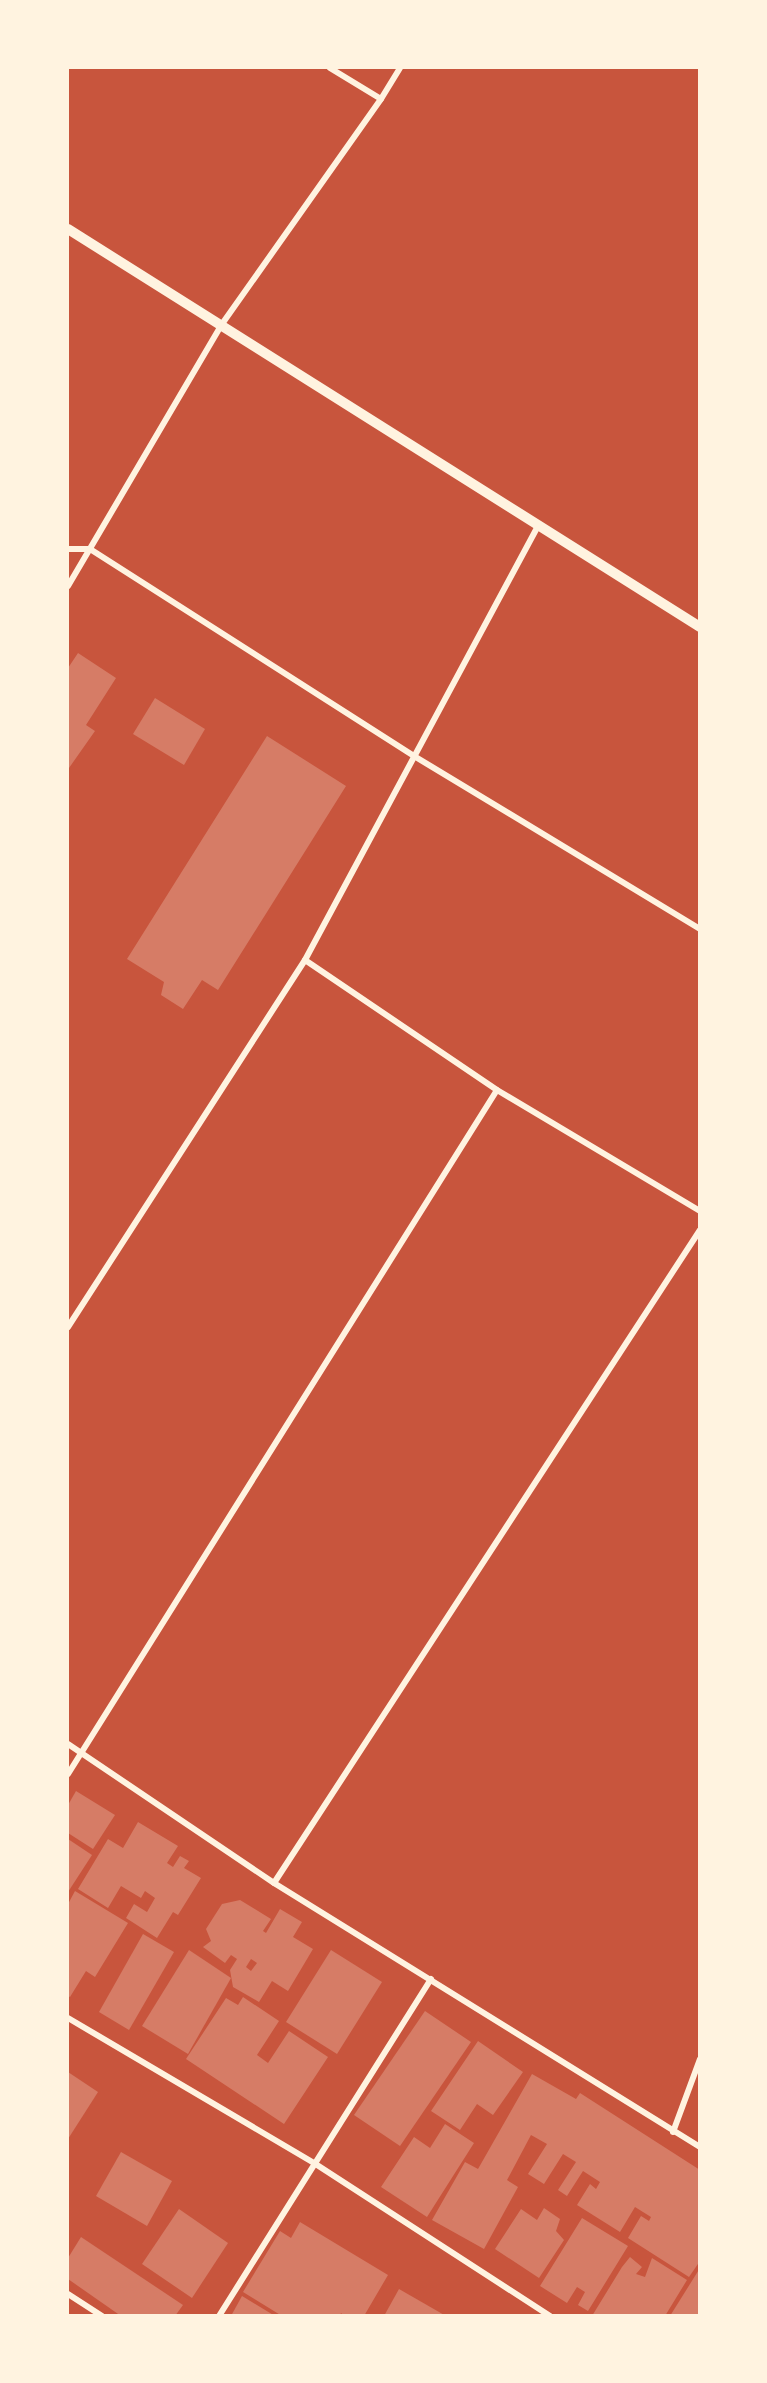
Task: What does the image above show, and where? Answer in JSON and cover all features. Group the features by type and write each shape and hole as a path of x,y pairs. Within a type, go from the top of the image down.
{"street":[{"path":"330,68 381,99"},
{"path":"68,586 222,324 381,99 400,68"},
{"path":"68,229 222,324 699,627"},
{"path":"68,1327 305,960 538,526"},
{"path":"68,549 90,549 414,756 699,929"},
{"path":"305,960 497,1090 699,1211"},
{"path":"68,1774 497,1090"},
{"path":"274,1883 699,1230"},
{"path":"68,1744 274,1883 699,2147"},
{"path":"219,2316 431,1979"},
{"path":"68,2018 314,2163 550,2316"},
{"path":"673,2132 699,2059"},
{"path":"68,2294 102,2316"}],"building":[{"path":"78,653 116,678 86,725 95,731 69,768 68,668"},
{"path":"155,698 205,729 184,765 133,734"},
{"path":"267,736 346,786 218,990 202,980 183,1009 161,995 164,982 127,959"},
{"path":"76,1791 115,1815 93,1849 68,1833 68,1805"},
{"path":"138,1822 178,1846 167,1863 173,1867 180,1856 189,1861 184,1868 201,1878 178,1915 173,1912 157,1938 126,1918 134,1904 147,1912 155,1898 145,1891 141,1898 121,1886 108,1908 78,1889 108,1839 123,1848"},
{"path":"68,1839 92,1855 68,1892"},
{"path":"75,1891 128,1923 95,1977 86,1971 70,1997 68,1996 68,1904"},
{"path":"240,1900 271,1919 263,1931 266,1933 280,1909 302,1922 293,1937 313,1949 288,1991 272,1981 259,2002 233,1987 230,1970 237,1959 231,1955 225,1963 203,1947 211,1941 206,1929 222,1904","holes":["251,1959 257,1963 251,1971 246,1967"]},
{"path":"143,1934 174,1952 129,2030 99,2012"},
{"path":"189,1950 231,1978 188,2054 142,2026"},
{"path":"331,1950 382,1982 337,2054 286,2022"},
{"path":"243,1997 279,2021 257,2055 268,2063 289,2031 328,2057 284,2124 186,2059 226,1998 238,2005"},
{"path":"425,2011 471,2042 400,2146 354,2115"},
{"path":"478,2041 523,2072 493,2115 477,2104 460,2130 431,2111"},
{"path":"68,2072 98,2092 68,2139"},
{"path":"532,2074 576,2099 580,2093 700,2170 700,2261 689,2277 628,2238 641,2216 649,2221 651,2217 635,2207 620,2232 577,2205 590,2184 596,2189 600,2182 583,2171 567,2196 558,2190 576,2162 563,2154 544,2184 528,2174 547,2144 531,2135 507,2180 518,2187 484,2249 432,2220 465,2162 478,2169"},
{"path":"445,2124 474,2143 427,2217 381,2187 414,2137 430,2148"},
{"path":"121,2152 172,2181 147,2226 96,2196"},
{"path":"544,2208 560,2219 556,2231 564,2240 539,2278 495,2249 521,2209 537,2220"},
{"path":"179,2209 228,2243 192,2298 142,2264"},
{"path":"582,2218 628,2246 588,2311 578,2305 585,2292 577,2287 567,2303 540,2286"},
{"path":"300,2222 388,2275 364,2316 344,2316 341,2313 340,2316 282,2316 243,2292 280,2231 291,2238"},
{"path":"81,2237 183,2305 175,2316 121,2316 68,2279 68,2258"},
{"path":"630,2257 642,2267 636,2274 645,2277 652,2258 687,2280 665,2316 592,2316 622,2267"},
{"path":"700,2268 700,2316 670,2316"},
{"path":"399,2289 446,2316 384,2316"},
{"path":"242,2296 275,2316 231,2316"}]}
